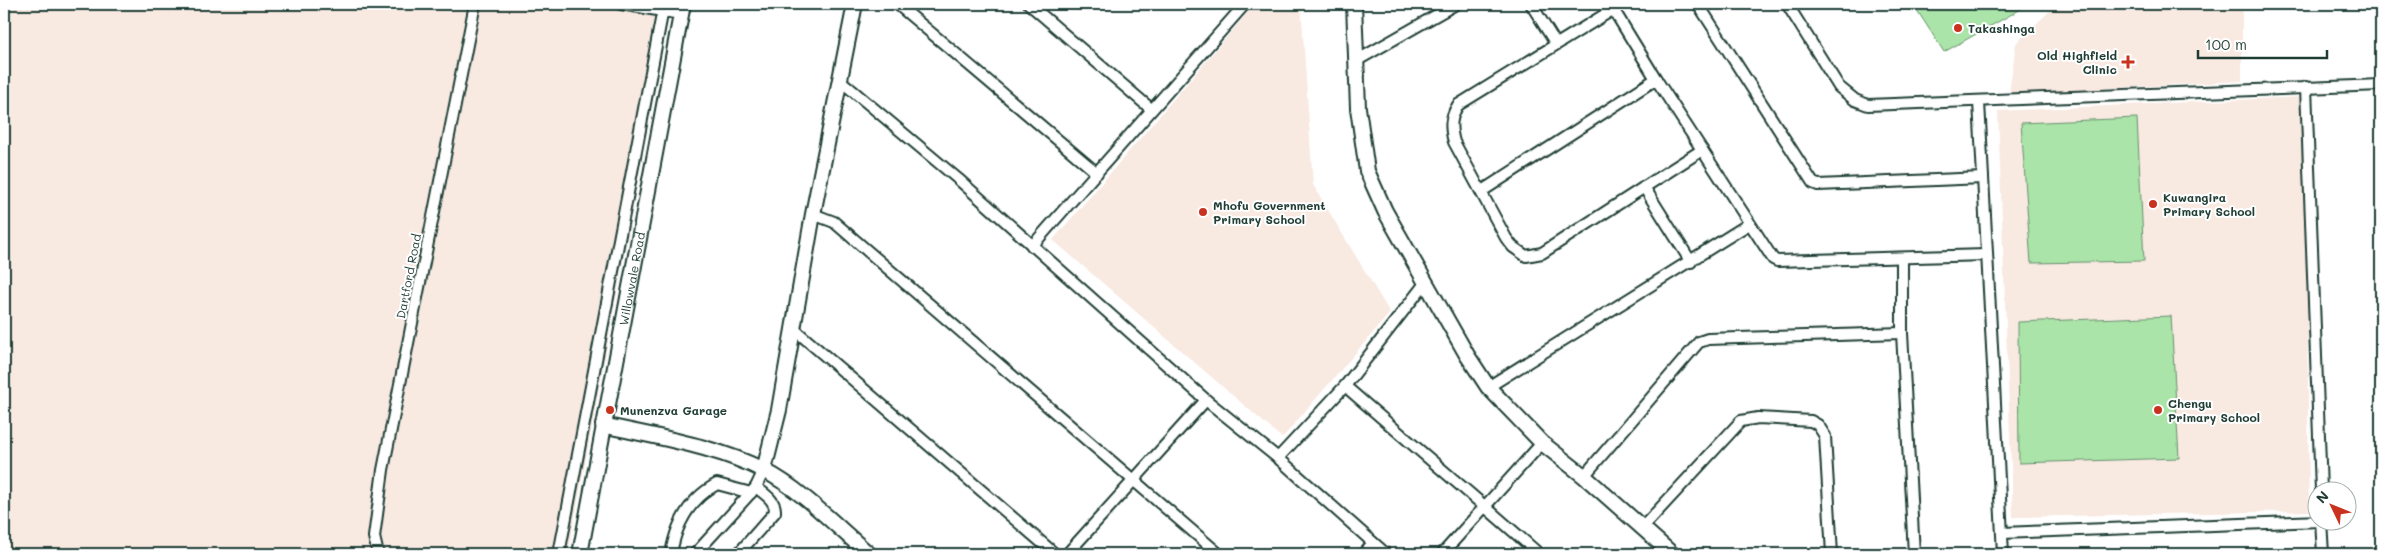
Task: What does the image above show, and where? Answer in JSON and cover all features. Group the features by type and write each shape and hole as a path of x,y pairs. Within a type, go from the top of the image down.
{"street":[{"name":"Dartford Road","path":"378,554 374,537 383,470 474,4"},
{"path":"621,4 682,9"},
{"path":"695,554 753,490 764,470 779,410 813,214 855,4"},
{"path":"897,4 1096,173"},
{"path":"1029,4 1151,109"},
{"path":"1032,246 1244,4"},
{"path":"1354,4 1358,108 1367,171 1385,211 1426,282 1488,387 1542,443 1584,476 1672,554"},
{"path":"1356,61 1456,4"},
{"path":"1532,4 1556,44"},
{"path":"1698,4 1813,183 1818,185 1984,178"},
{"path":"1787,4 1839,87 1855,100 1868,105 2381,85"},
{"path":"1702,150 1542,253 1526,256 1513,247 1506,238 1454,142 1450,124 1451,115 1458,105 1556,44 1612,6 1656,79 1702,150 1749,224 1770,256 1777,261 1986,255"},
{"path":"560,554 664,8"},
{"name":"Willowvale Road","path":"580,554 682,9"},
{"path":"1482,191 1656,79"},
{"path":"841,81 958,179 1206,400 1278,458 1386,554"},
{"path":"2306,87 2321,480"},
{"path":"1979,102 2003,554"},
{"path":"1644,187 1691,262"},
{"path":"813,214 834,222 1219,554"},
{"path":"1488,387 1691,262 1749,224"},
{"path":"1902,258 1902,332 1914,554"},
{"path":"1278,458 1345,386 1426,282"},
{"path":"794,329 1056,554"},
{"path":"1584,476 1699,342 1708,339 1902,332"},
{"path":"1345,386 1442,472 1485,506 1539,554"},
{"path":"1067,554 1206,400"},
{"path":"1642,528 1741,422 1758,418 1810,421 1818,425 1825,436 1832,554"},
{"path":"603,425 682,443 738,459 764,470 802,497 865,553"},
{"path":"1442,554 1542,443"},
{"path":"671,554 675,535 684,514 705,490 717,484 753,490 772,501 774,512 738,554"},
{"path":"2002,533 2308,521"},
{"path":"2322,530 2324,554"},
{"path":"1363,554 1373,543"}],"shaded area":[{"path":"4,4 671,4 568,554 4,554"},
{"name":"Mhofu Government Primary School","path":"1255,4 1301,4 1313,185 1390,313 1282,438 1053,240"},
{"name":"Old Highfield Clinic","path":"2057,4 2242,4 2242,81 2009,94 2016,43"},
{"path":"2302,97 2307,298 2308,511 2013,517 1998,111"}],"green space":[{"name":"Takashinga","path":"1913,4 2030,4 1944,52"},
{"path":"2137,118 2144,261 2031,263 2021,123"},
{"path":"2171,316 2179,458 2019,463 2018,322"}],"place":[{"name":"Takashinga","path":"1958,28"},
{"name":"Old Highfield Clinic","path":"2128,62"},
{"name":"Kuwangira Primary School","path":"2153,204"},
{"name":"Mhofu Government Primary School","path":"1203,212"},
{"name":"Munenzva Garage","path":"610,410"},
{"name":"Chengu Primary School","path":"2158,410"}]}
